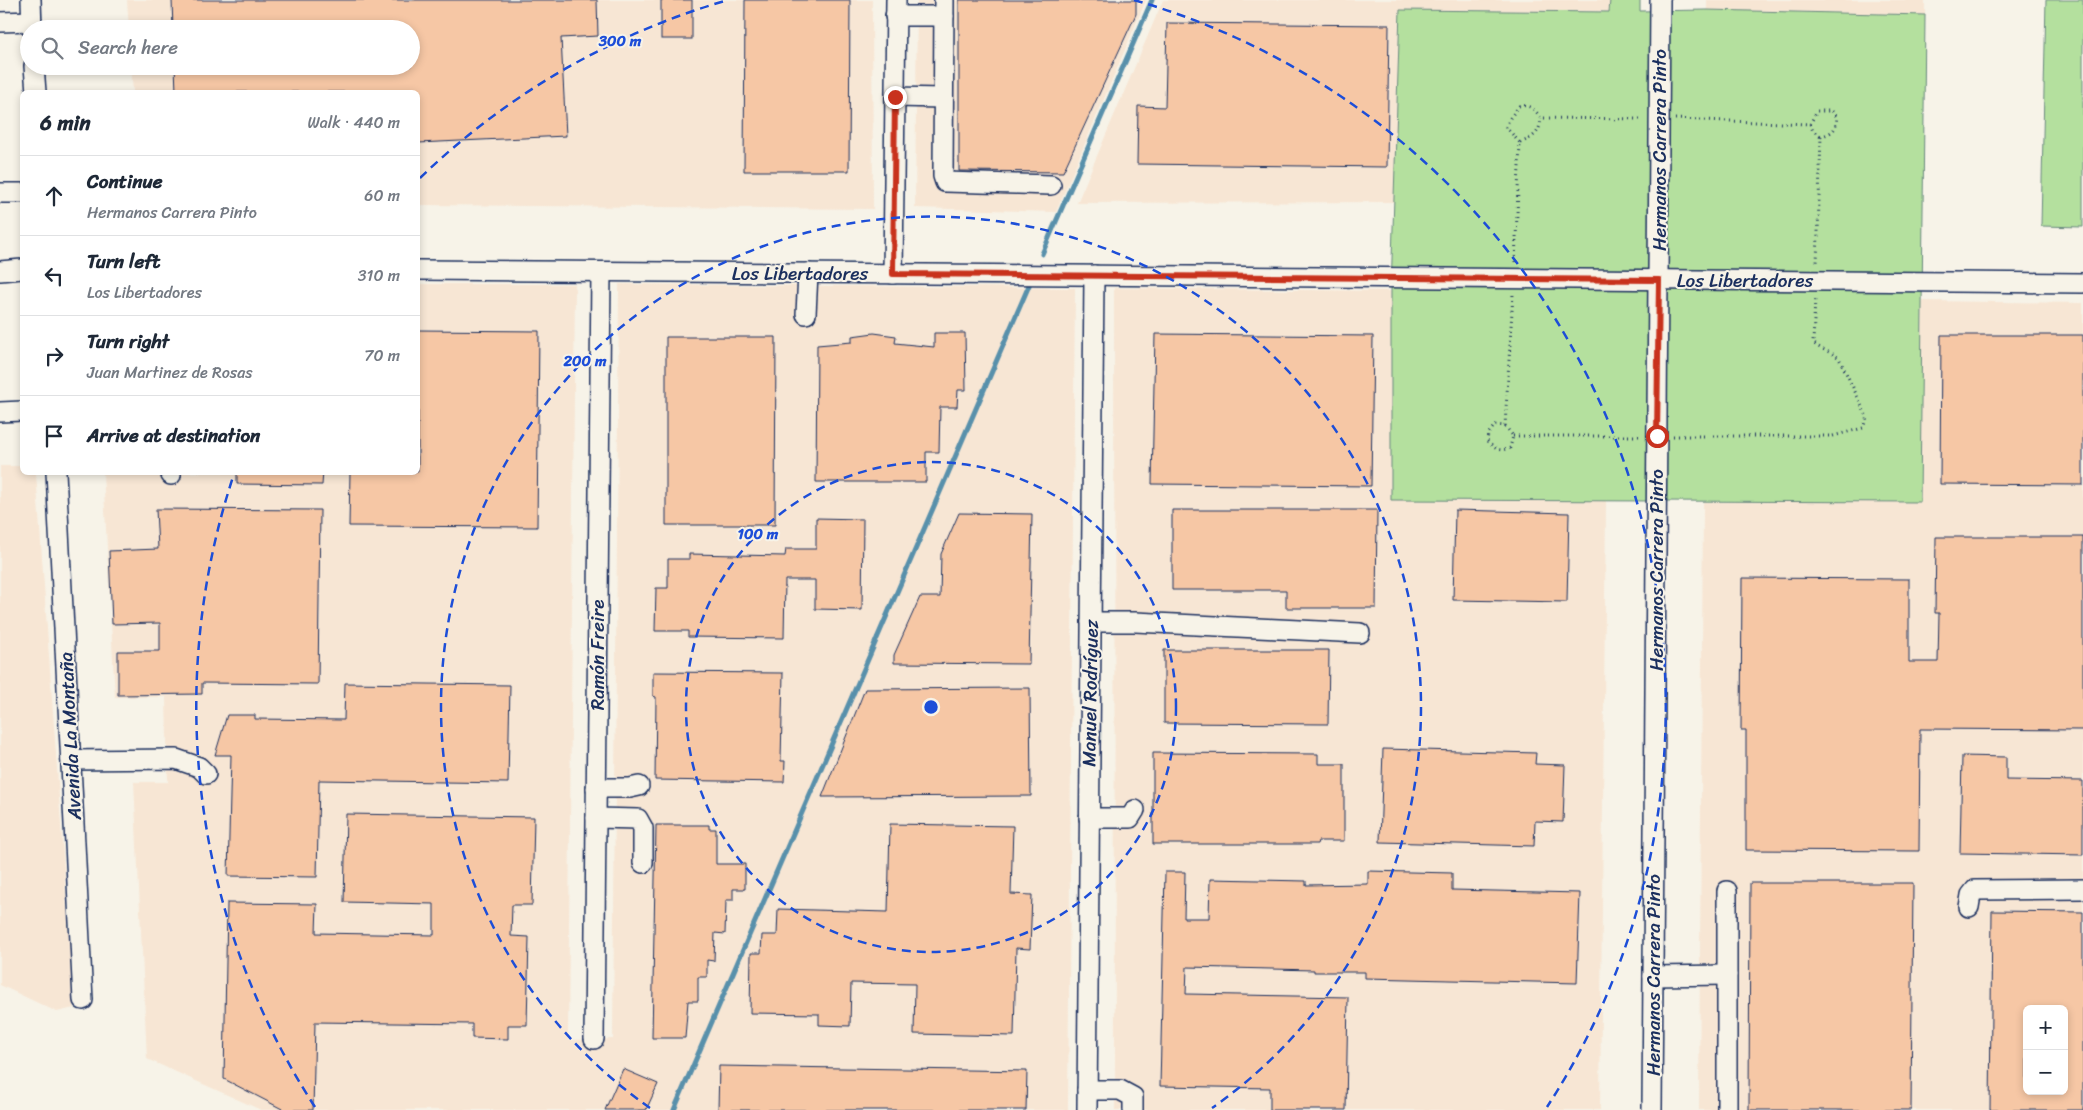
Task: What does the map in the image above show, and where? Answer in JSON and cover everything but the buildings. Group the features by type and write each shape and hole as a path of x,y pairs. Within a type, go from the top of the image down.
{"street":[{"path":"31,0 32,20"},
{"name":"Hermanos Carrera Pinto","path":"1652,1110 1660,0"},
{"path":"893,274 896,8 944,8 942,98 943,176 945,182 1051,184"},
{"path":"0,22 20,24"},
{"path":"35,75 36,90"},
{"path":"895,97 942,98"},
{"path":"0,193 20,192"},
{"path":"0,271 20,269"},
{"name":"Los Libertadores","path":"420,270 2083,283"},
{"name":"Ramón Freire","path":"594,1039 601,272"},
{"path":"806,314 808,273"},
{"name":"Manuel Rodríguez","path":"1087,1110 1094,275"},
{"path":"0,412 20,411"},
{"name":"Avenida La Montaña","path":"56,475 83,1000"},
{"path":"1091,622 1135,622 1360,633"},
{"path":"72,760 176,759 199,767 206,774"},
{"path":"596,788 630,788 640,786"},
{"path":"1089,818 1130,818 1135,810"},
{"path":"596,818 638,819 644,828 643,863"},
{"path":"1969,907 1970,895 1975,890 2083,889"},
{"path":"1727,892 1727,1110"},
{"path":"1653,976 1727,975"},
{"path":"1087,1090 1126,1092 1132,1097 1133,1110"}],"path":[{"path":"1520,143 1534,136 1540,129 1541,118"},
{"path":"1810,124 1813,131 1821,136"},
{"path":"1504,426 1495,425 1488,434 1487,441 1495,449 1502,451 1510,448 1513,436 1504,426 1514,279"}],"shaded area":[{"path":"127,0 872,0 873,209 420,205 420,90 133,90 132,75 420,75 420,20 128,20"},
{"path":"917,0 1146,0 1056,212 915,208"},
{"path":"1163,0 1610,0 1610,12 1400,10 1395,202 1077,203"},
{"path":"1707,0 1925,0 1925,15 1707,10"},
{"path":"420,284 575,284 568,1040 613,1039 619,284 1075,288 1068,1110 261,1110 147,1059 134,782 168,782 166,697 115,697 103,475 420,475"},
{"path":"1114,288 1391,291 1391,500 1606,501 1600,1110 1115,1110"},
{"path":"1921,301 2083,303 2083,1110 1699,1110 1703,502 1920,502"},
{"path":"0,466 20,466 20,475 36,475 74,1008 57,1012 0,985"}],"green space":[{"path":"1610,0 1640,0 1640,11 1707,10 1925,15 1920,502 1391,500 1391,291 1400,10 1609,12"},
{"path":"2046,0 2083,0 2083,227 2041,226"}],"waterway":[{"path":"1042,254 1152,0"},
{"path":"674,1110 1030,283"}],"route":[{"path":"895,97 893,274 1659,280 1657,436"}]}
